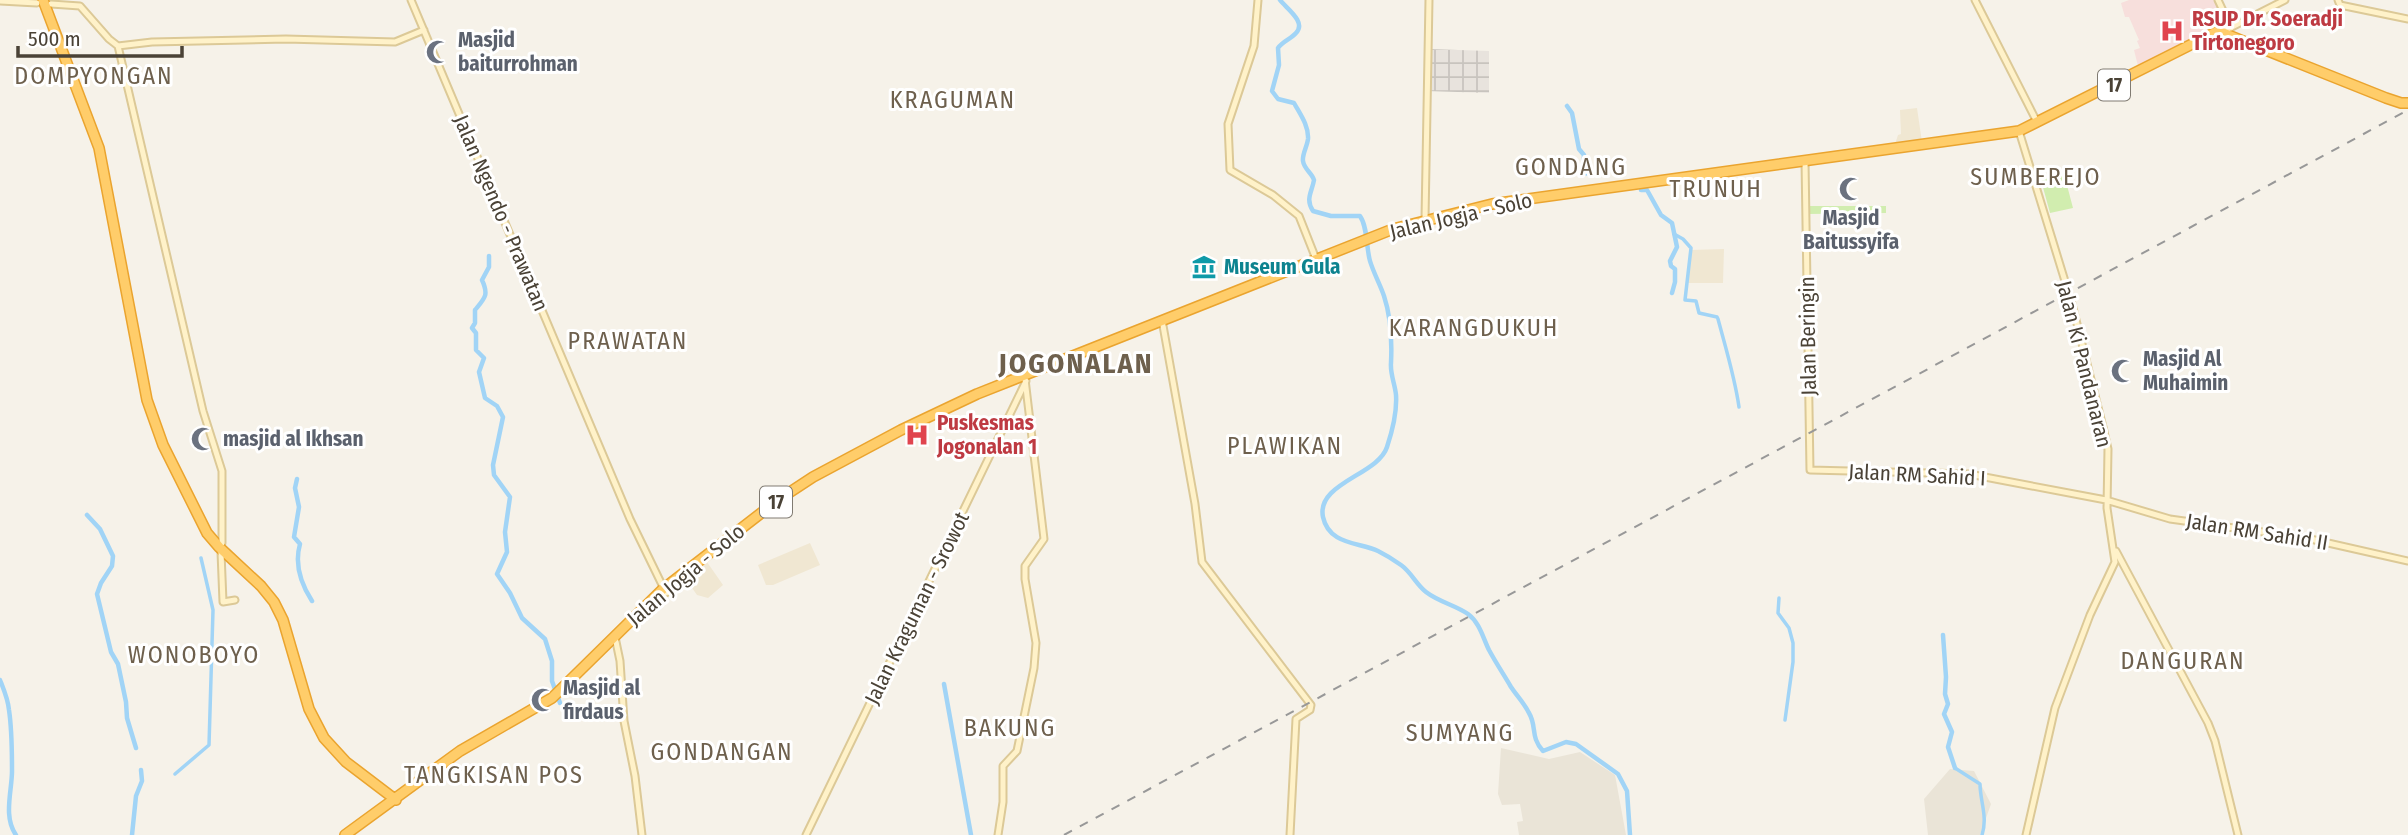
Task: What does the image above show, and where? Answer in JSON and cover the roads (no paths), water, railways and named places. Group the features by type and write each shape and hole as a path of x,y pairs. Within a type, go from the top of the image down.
{"highway":[{"path":"44,2 102,147 147,382 160,428 210,531 272,595 284,620 312,708 322,728 348,759 397,798"},
{"name":"Jalan Jogja - Solo","path":"1370,240 1392,229 1425,219 1492,204 1915,149 2019,132 2224,31"},
{"path":"2224,31 2386,99 2408,103"},
{"name":"Jalan Jogja - Solo","path":"348,835 418,780 556,696 665,591 778,500 970,397 1412,226 1489,208 1805,163"},
{"name":"Jalan Jogja - Solo","path":"899,433 1162,321"},
{"name":"Jalan Jogja - Solo","path":"348,835 440,767"},
{"path":"375,781 394,790 418,780"},
{"path":"374,813 385,799 375,781"}],"street":[{"name":"Jalan Ngendo - Prawatan","path":"411,0 630,519 665,591"},
{"path":"1258,0 1254,47 1228,124 1230,170 1267,191 1299,216 1317,261"},
{"path":"1425,219 1429,0"},
{"path":"1975,0 2038,123"},
{"path":"2218,0 2224,31 2283,0"},
{"path":"2338,0 2340,5 2408,19"},
{"path":"0,1 80,6 118,46 203,411 222,471 222,543"},
{"path":"118,46 286,39 395,42 424,30"},
{"name":"Jalan Ki Pandanaran","path":"2019,132 2072,304 2103,427 2108,449 2105,501 2118,561 2090,615 2055,708 2026,835"},
{"name":"Jalan Beringin","path":"1805,163 1810,470"},
{"path":"1162,321 1195,504 1202,562 1311,705 1310,710 1296,719 1290,835"},
{"path":"998,835 1003,802 1003,766 1017,751 1036,650 1025,566 1044,539 1026,380"},
{"name":"Jalan Kraguman - Srowot","path":"806,835 1026,380"},
{"name":"Jalan RM Sahid I","path":"1810,470 1969,474 2105,501"},
{"name":"Jalan RM Sahid II","path":"2105,501 2170,519 2306,538 2408,561"},
{"path":"221,552 222,602 235,600"},
{"path":"2118,561 2208,723 2215,740 2238,835"},
{"path":"616,639 624,721 635,776 642,835"}],"waterway":[{"path":"1280,0 1297,20 1299,29 1278,48 1279,65 1272,91 1278,99 1294,103 1306,125 1308,139 1303,161 1314,180 1309,199 1311,207 1313,211 1331,216 1360,216 1370,261 1386,304 1391,329 1391,367 1396,401 1387,447 1372,465 1329,496 1323,505 1326,526 1338,538 1378,551 1393,559 1405,568 1426,592 1472,618 1497,664 1529,713 1536,741 1543,751 1566,742 1576,744 1618,774 1627,791 1630,835"},
{"path":"1567,106 1572,113 1579,149 1584,155 1583,173 1594,174"},
{"path":"1641,190 1647,190 1661,215 1672,223 1677,247 1670,261 1675,269 1672,293"},
{"path":"1674,234 1691,248 1685,300 1696,301 1699,313 1717,317 1739,407"},
{"path":"489,256 489,267 482,280 485,296 475,310 475,323 472,328 476,333 476,350 484,358 479,372 485,398 497,406 503,417 493,465 494,475 510,497 505,532 507,552 497,574 522,618 545,639 552,661 552,681 560,703"},
{"path":"297,479 295,488 299,507 294,537 300,544 300,574 312,601"},
{"path":"87,515 100,529 113,556 112,566 97,594 111,652 118,664 127,718 136,748"},
{"path":"175,774 209,745 213,610 201,558"},
{"path":"1779,598 1778,613 1789,628 1793,643 1785,720"},
{"path":"1943,635 1945,694 1948,704 1944,714 1952,732 1948,747 1955,768"},
{"path":"0,680 7,698 10,718 12,771 9,812 16,835"},
{"path":"944,684 971,835"},
{"path":"1955,768 1980,784 1984,815 1982,835"},
{"path":"132,835 136,796 142,781 141,770"}],"railway":[{"path":"1064,835 2408,110"}],"place":[{"name":"RSUP Dr. Soeradji Tirtonegoro","path":"2172,31"},
{"name":"Masjid baiturrohman","path":"438,52"},
{"name":"Masjid Baitussyifa","path":"1851,189"},
{"name":"Museum Gula","path":"1204,267"},
{"name":"Masjid Al Muhaimin","path":"2123,371"},
{"name":"Puskesmas Jogonalan 1","path":"917,435"},
{"name":"masjid al Ikhsan","path":"203,439"},
{"name":"Masjid al firdaus","path":"543,700"}],"district":[{"name":"DOMPYONGAN","path":"94,76"},
{"name":"KRAGUMAN","path":"953,100"},
{"name":"GONDANG","path":"1571,167"},
{"name":"SUMBEREJO","path":"2036,177"},
{"name":"TRUNUH","path":"1716,189"},
{"name":"KARANGDUKUH","path":"1474,328"},
{"name":"PRAWATAN","path":"628,341"},
{"name":"JOGONALAN","path":"1076,363"},
{"name":"PLAWIKAN","path":"1285,446"},
{"name":"WONOBOYO","path":"194,655"},
{"name":"DANGURAN","path":"2183,661"},
{"name":"BAKUNG","path":"1010,728"},
{"name":"SUMYANG","path":"1460,733"},
{"name":"GONDANGAN","path":"722,752"},
{"name":"TANGKISAN POS","path":"494,775"}]}
